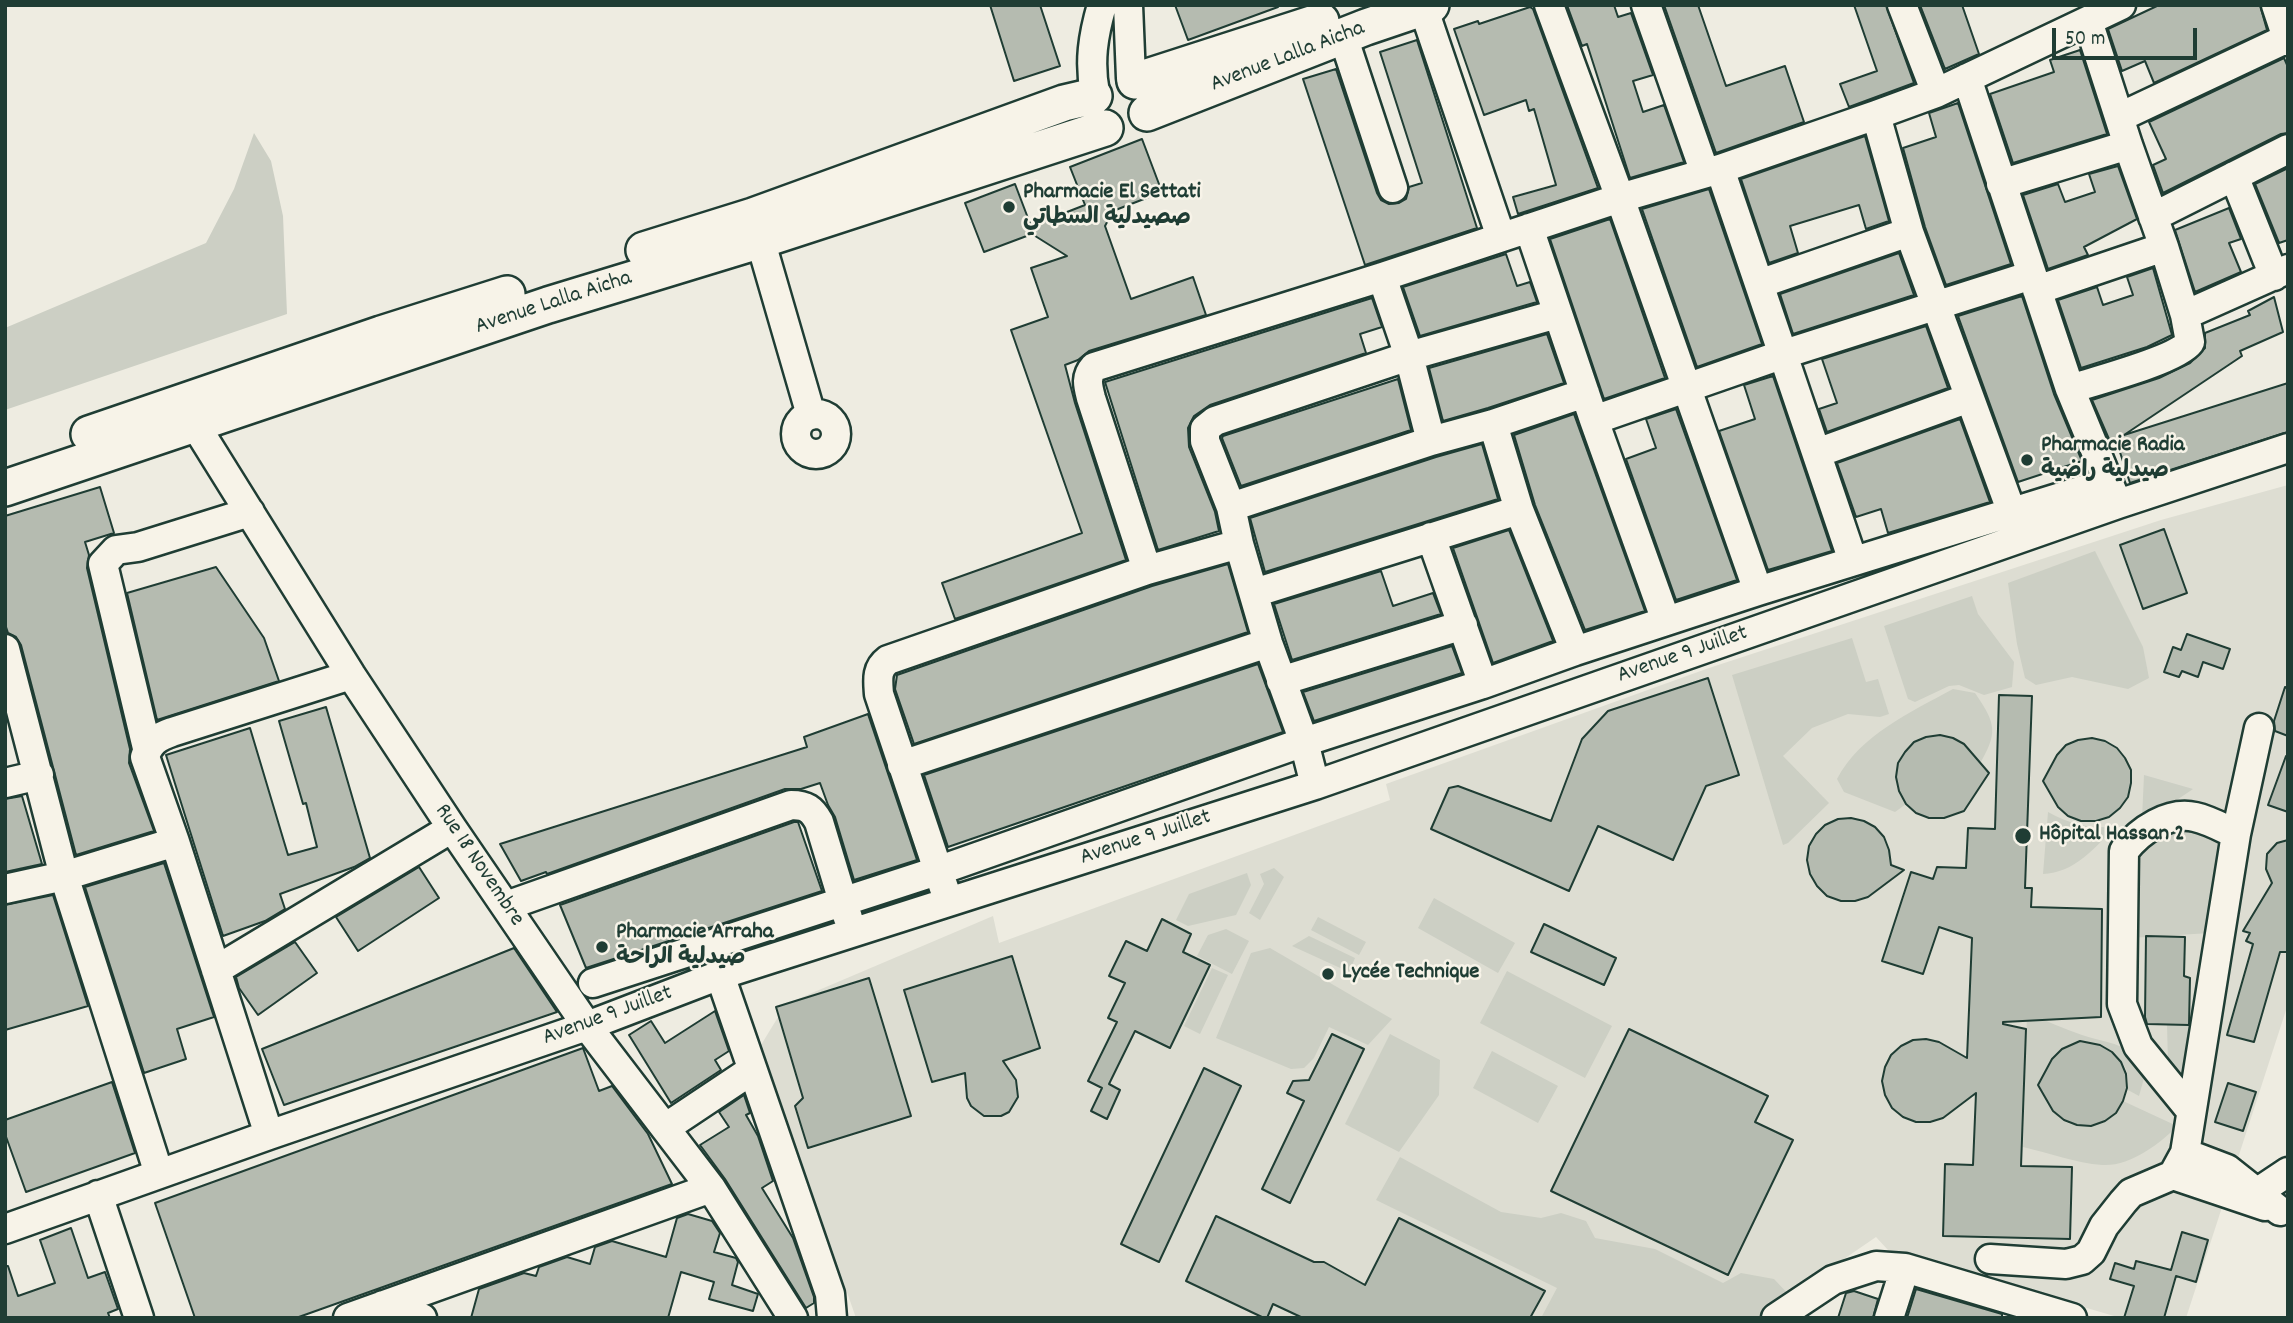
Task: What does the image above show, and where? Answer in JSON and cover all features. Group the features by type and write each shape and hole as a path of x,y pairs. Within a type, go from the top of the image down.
{"main road":[{"name":"Avenue Lalla Aicha","path":"1368,5 1188,65 1133,79 1119,76 1109,79 1101,84 1098,106 1122,133 1130,131 1144,121 1147,113 1427,6"},
{"path":"1133,79 1147,95 1147,113"},
{"name":"Avenue Lalla Aicha","path":"5,464 548,305 1098,106"},
{"name":"Avenue Lalla Aicha","path":"5,488 189,412"}],"street":[{"path":"1098,106 1091,72 1091,56 1102,5"},
{"path":"1128,5 1133,79"},
{"path":"1549,5 1758,591"},
{"path":"1646,5 1759,284 1853,562"},
{"path":"1902,5 1937,93"},
{"path":"1147,570 1087,383 1088,374 1094,368 1620,198 1713,171 1876,115 1937,93 2121,5"},
{"path":"2120,117 2287,39 2276,5"},
{"path":"1427,6 1502,237"},
{"path":"2070,389 2166,357 2184,349 2190,342 2185,315 2164,247 2088,21"},
{"path":"1343,36 1393,188"},
{"path":"593,984 940,870 1304,742 1758,591 2012,513 2113,493 2070,389 1967,78"},
{"path":"1876,115 1909,232 2012,513"},
{"path":"2001,184 2128,145"},
{"path":"2153,217 2288,149"},
{"path":"2185,315 2281,273 2234,176"},
{"path":"757,228 811,415"},
{"path":"1529,228 1666,621"},
{"path":"1759,284 1909,232"},
{"path":"1594,420 1937,305 2164,247"},
{"path":"1382,277 1409,356 1431,441"},
{"path":"1315,785 1304,742 1268,643 1231,507 1205,441 1205,429 1210,424 1409,356 1557,314"},
{"path":"1231,507 1585,393"},
{"path":"1817,453 1969,398"},
{"name":"Rue 18 Novembre","path":"189,412 351,675 452,828 587,1026 711,1188 793,1318"},
{"path":"1493,424 1519,510 1575,651"},
{"name":"Avenue 9 Juillet","path":"6,1224 98,1195 587,1026 719,975 1315,785 2113,493 2288,448"},
{"path":"1254,593 1519,510"},
{"path":"250,512 138,547 117,550 103,564 147,748 146,765 175,842 269,1135"},
{"path":"1430,537 1483,684"},
{"path":"948,901 940,870 879,694 878,678 881,666 888,660 1147,570 1239,544"},
{"path":"1281,681 1463,625"},
{"path":"902,765 1268,643"},
{"path":"5,649 64,876 159,1174"},
{"path":"147,748 153,741 172,732 351,675"},
{"path":"2179,1164 2191,1111 2236,834 2259,728"},
{"path":"5,783 38,775"},
{"path":"506,905 791,805 800,805 814,811 852,932"},
{"path":"2191,1111 2138,1046 2122,1004 2124,851 2132,841 2152,826 2174,816 2194,817 2236,834"},
{"path":"216,970 452,828"},
{"path":"5,889 64,876 175,842"},
{"path":"719,975 830,1294 832,1318"},
{"path":"665,1128 752,1070"},
{"path":"2179,1164 2284,1213"},
{"path":"1990,1259 2066,1264 2082,1260 2091,1252 2113,1213 2131,1193 2179,1164 2227,1169 2284,1213"},
{"path":"2258,1192 2288,1172"},
{"path":"348,1318 711,1188"},
{"path":"98,1195 139,1318"},
{"path":"1776,1318 1812,1292 1857,1271 1875,1266 1905,1268 2072,1318"},
{"path":"1889,1318 1905,1268"},
{"path":"383,1305 422,1318"}],"shaded area":[{"path":"254,133 271,161 283,216 287,314 5,410 5,328 206,243 234,189"},
{"path":"2288,485 2288,1004 2186,1318 2121,1318 1888,1250 1876,1237 1758,1318 856,1318 761,1045 786,1004 993,916 999,943 1390,800 1386,784 1709,668 2161,520"},
{"path":"2095,551 2143,647 2149,678 2128,689 2072,677 2036,685 2025,678 2008,583"},
{"path":"1972,596 1978,614 2014,662 2012,687 1984,695 1959,685 1949,686 1915,702 1908,699 1884,626"},
{"path":"1852,638 1866,682 1878,679 1889,714 1880,717 1848,714 1812,728 1783,756 1829,803 1783,845 1732,675"},
{"path":"1953,689 1975,693 1991,722 1992,737 1978,767 1966,748 1951,738 1935,735 1920,739 1907,749 1899,764 1898,782 1906,804 1895,812 1844,792 1837,779 1859,750 1888,726"},
{"path":"2144,775 2193,789 2156,814 2142,819"},
{"path":"2048,812 2080,825 2115,827 2092,851 2074,864 2054,873 2043,874"},
{"path":"2181,818 2224,840 2210,933 2130,938 2126,858"},
{"path":"1274,868 1284,877 1260,920 1249,913 1264,884 1260,874"},
{"path":"1247,873 1251,885 1236,915 1188,926 1176,920 1189,894"},
{"path":"1434,898 1515,943 1498,973 1418,928"},
{"path":"1318,917 1366,942 1359,955 1311,930"},
{"path":"1226,929 1249,941 1232,974 1197,956 1208,935"},
{"path":"1309,936 1355,958 1349,972 1292,946"},
{"path":"1270,948 1392,1019 1368,1045 1329,1027 1314,1058 1304,1068 1291,1069 1216,1038 1251,953"},
{"path":"1212,968 1228,975 1200,1034 1184,1026"},
{"path":"1507,971 1612,1026 1585,1078 1480,1023"},
{"path":"2027,1013 2075,1033 2125,1049 2146,1071 2139,1096 2128,1090 2127,1071 2112,1052 2091,1043 2077,1043 2062,1049 2052,1060 2046,1073 2046,1088 2055,1114 2065,1122 2080,1125 2114,1112 2123,1101 2177,1126 2143,1153 2112,1165 2082,1162 2023,1147"},
{"path":"2167,1024 2190,1025 2184,1076 2168,1063"},
{"path":"1390,1034 1440,1060 1439,1095 1399,1152 1345,1124"},
{"path":"1492,1051 1558,1086 1538,1123 1473,1088"},
{"path":"1400,1157 1501,1212 1541,1218 1561,1213 1586,1221 1595,1238 1655,1249 1723,1283 1741,1273 1774,1279 1790,1296 1758,1318 1541,1318 1557,1288 1376,1200"}],"building":[{"path":"990,5 1040,5 1060,66 1014,81"},
{"path":"1175,5 1277,5 1278,7 1188,40"},
{"path":"1567,5 1614,5 1618,17 1631,13 1653,75 1633,81 1643,112 1664,105 1684,162 1630,178 1587,44 1582,46"},
{"path":"1664,5 1698,5 1726,86 1785,66 1804,122 1716,153"},
{"path":"1854,5 1886,5 1914,83 1849,107 1840,84 1877,71"},
{"path":"1920,5 1962,5 1979,54 1945,69"},
{"path":"2159,5 2260,5 2267,30 2154,83 2145,61 2122,71 2108,29"},
{"path":"1530,7 1533,9 1598,188 1518,214 1513,197 1556,185 1534,109 1529,111 1526,100 1484,115 1454,29 1478,21 1479,24"},
{"path":"1417,40 1477,228 1365,265 1303,79 1336,69 1377,193 1381,200 1389,204 1399,203 1406,199 1409,187 1422,183 1380,52"},
{"path":"2080,50 2107,134 2013,163 1990,94 2054,72 2050,60"},
{"path":"2284,58 2288,67 2288,133 2281,134 2163,193 2153,165 2166,159 2149,122"},
{"path":"1958,103 2011,264 1946,285 1925,227 1903,148 1936,137 1929,113"},
{"path":"1865,136 1889,221 1866,229 1859,205 1790,226 1798,253 1769,263 1741,179"},
{"path":"1142,139 1162,192 1113,211 1105,226 1131,299 1193,277 1206,315 1089,351 1078,360 1065,365 1126,560 955,619 942,583 1082,533 1011,330 1048,317 1031,268 1067,256 1032,234 984,252 965,203 1015,184 1031,226 1085,205 1070,167"},
{"path":"2118,166 2137,219 2084,247 2088,255 2048,269 2023,195 2058,184 2065,202 2095,192 2089,174"},
{"path":"2288,168 2288,240 2279,243 2255,184"},
{"path":"1709,189 1762,344 1697,367 1642,209"},
{"path":"2229,208 2241,239 2229,243 2241,272 2195,292 2175,230"},
{"path":"1610,219 1665,378 1604,399 1550,239"},
{"path":"1899,253 1914,295 1793,334 1780,294"},
{"path":"1506,254 1517,286 1530,282 1537,302 1420,336 1403,287"},
{"path":"2153,268 2172,335 2147,347 2081,368 2058,300 2097,287 2103,305 2133,295 2127,277"},
{"path":"2022,296 2054,394 2082,461 2018,482 1958,316"},
{"path":"2274,297 2283,332 2240,351 2242,356 2124,435 2288,383 2288,432 2130,483 2117,443 2112,446 2092,400 2159,378 2190,363 2205,348 2205,333 2250,315 2248,311"},
{"path":"1372,298 1382,327 1360,334 1366,353 1210,405 1194,416 1188,428 1189,447 1215,512 1219,531 1158,550 1105,382"},
{"path":"1926,326 1948,388 1827,432 1819,409 1837,403 1822,359"},
{"path":"1547,334 1564,383 1443,421 1429,368"},
{"path":"1773,376 1832,551 1768,570 1719,431 1755,419 1744,385"},
{"path":"1398,379 1411,430 1241,486 1223,436"},
{"path":"1676,409 1737,580 1676,600 1626,459 1656,448 1646,419"},
{"path":"1574,414 1645,611 1585,630 1535,505 1514,435"},
{"path":"1960,419 1990,502 1888,533 1881,509 1856,517 1837,463"},
{"path":"1482,444 1498,499 1265,572 1250,518"},
{"path":"100,487 114,533 85,542 89,555 87,568 130,749 129,763 154,831 76,855 21,645 16,637 8,633 5,624 5,516"},
{"path":"2164,529 2187,593 2143,609 2120,545"},
{"path":"1509,530 1553,641 1493,663 1453,548"},
{"path":"1228,564 1248,632 914,744 895,689 897,675 1152,586"},
{"path":"216,567 264,638 279,681 157,720 127,593"},
{"path":"1381,571 1393,606 1433,593 1441,614 1292,660 1274,604"},
{"path":"2187,634 2230,649 2223,669 2203,662 2198,677 2182,671 2179,677 2164,672 2173,647 2181,650"},
{"path":"1452,646 1462,673 1314,721 1303,692"},
{"path":"1258,664 1283,732 948,847 924,775"},
{"path":"1708,678 1739,775 1706,786 1673,860 1598,826 1569,891 1431,829 1449,788 1458,786 1551,821 1582,739 1608,711"},
{"path":"2285,687 2288,688 2288,736 2275,731 2274,721"},
{"path":"1999,695 2032,696 2025,888 2032,888 2031,907 2102,909 2101,1017 2003,1022 2026,1029 2021,1166 2072,1167 2070,1239 1943,1236 1945,1164 1973,1165 1976,1093 1943,1118 1916,1122 1903,1117 1892,1108 1882,1081 1891,1055 1913,1040 1939,1042 1967,1058 1972,938 1939,927 1923,974 1882,961 1911,872 1933,879 1937,867 1966,868 1968,828 1995,829"},
{"path":"326,707 370,858 354,867 280,894 285,909 265,921 223,936 166,755 250,728 288,855 317,847 306,803 303,804 279,721"},
{"path":"868,714 917,860 854,880 835,817 820,783 801,789 785,789 521,881 500,844 807,747 804,737"},
{"path":"1940,735 1964,744 1989,773 1964,811 1944,818 1929,818 1916,813 1906,804 1896,777 1898,763 1914,742"},
{"path":"2092,738 2117,748 2131,770 2131,783 2128,797 2109,817 2096,821 2081,821 2068,816 2058,807 2043,781 2057,755 2066,745"},
{"path":"2288,756 2288,812 2268,805"},
{"path":"22,796 42,864 5,872 5,799"},
{"path":"1851,818 1875,827 1884,837 1891,865 1904,870 1868,897 1841,901 1827,896 1817,886 1810,874 1807,860 1809,846 1825,825 1838,819"},
{"path":"798,822 822,891 586,968 560,905"},
{"path":"2288,840 2288,952 2280,952 2254,1042 2227,1035 2253,944 2246,941 2250,933 2243,931 2272,883 2266,869 2267,854 2277,843"},
{"path":"164,863 214,1017 177,1029 186,1059 144,1073 85,887"},
{"path":"419,867 439,898 358,951 336,917"},
{"path":"53,895 88,1006 5,1030 5,905"},
{"path":"1162,919 1191,934 1183,952 1210,965 1170,1048 1135,1031 1109,1084 1120,1090 1107,1119 1091,1111 1102,1088 1088,1081 1117,1022 1108,1018 1125,983 1109,976 1126,941 1147,951"},
{"path":"1544,924 1616,958 1604,985 1531,952"},
{"path":"2146,936 2185,937 2184,976 2190,978 2189,1025 2147,1024"},
{"path":"295,942 317,973 258,1015 239,988 236,977"},
{"path":"514,948 557,1012 284,1105 262,1049"},
{"path":"1012,956 1040,1048 1003,1061 1016,1080 1018,1097 1009,1112 1001,1116 984,1116 971,1106 967,1098 965,1073 932,1082 904,990"},
{"path":"869,978 911,1116 808,1148 795,1106 803,1098 776,1007"},
{"path":"715,1011 729,1051 715,1060 721,1070 671,1103 629,1035 651,1021 665,1043"},
{"path":"1629,1029 1768,1096 1755,1122 1793,1140 1728,1275 1551,1191"},
{"path":"1332,1034 1364,1049 1290,1203 1262,1189 1304,1101 1287,1093 1293,1081 1309,1080"},
{"path":"2080,1041 2100,1045 2112,1052 2121,1062 2126,1074 2127,1088 2116,1113 2091,1126 2064,1120 2053,1111 2038,1085 2052,1059 2062,1049"},
{"path":"583,1048 599,1091 612,1086 648,1134 672,1184 296,1318 195,1318 155,1203"},
{"path":"1204,1068 1241,1086 1159,1262 1121,1244"},
{"path":"112,1082 135,1153 26,1192 5,1134 5,1120"},
{"path":"2228,1083 2256,1092 2243,1131 2215,1122"},
{"path":"744,1095 750,1113 746,1115 758,1136 773,1181 762,1188 793,1238 814,1297 814,1303 806,1308 725,1179 700,1145 729,1127 719,1112"},
{"path":"688,1214 712,1221 720,1233 714,1252 736,1258 738,1262 732,1285 758,1294 753,1311 709,1299 714,1282 681,1272 668,1318 471,1318 479,1289 524,1273 536,1276 539,1267 567,1257 590,1264 595,1247 612,1241 666,1257 677,1218"},
{"path":"1216,1216 1314,1262 1324,1262 1365,1285 1399,1218 1545,1291 1530,1318 1303,1318 1273,1304 1267,1318 1264,1318 1186,1281"},
{"path":"71,1228 88,1278 105,1272 118,1309 108,1313 110,1318 5,1318 5,1266 8,1266 18,1296 55,1283 40,1240"},
{"path":"2182,1232 2208,1240 2196,1282 2176,1276 2164,1318 2124,1318 2134,1286 2110,1279 2115,1263 2134,1269 2136,1261 2171,1270"},
{"path":"1916,1289 2002,1314 2002,1318 1907,1318"},
{"path":"1854,1291 1878,1299 1873,1318 1838,1318 1846,1293"}],"place":[{"name":"Pharmacie El Settati صصيدلية السطاتي","path":"1009,207"},
{"name":"Pharmacie Radia صيدلية راضية","path":"2027,460"},
{"name":"Hôpital Hassan 2","path":"2023,836"},
{"name":"Pharmacie Arraha صيدلية الراحة","path":"602,947"},
{"name":"Lycée Technique","path":"1328,974"}]}
